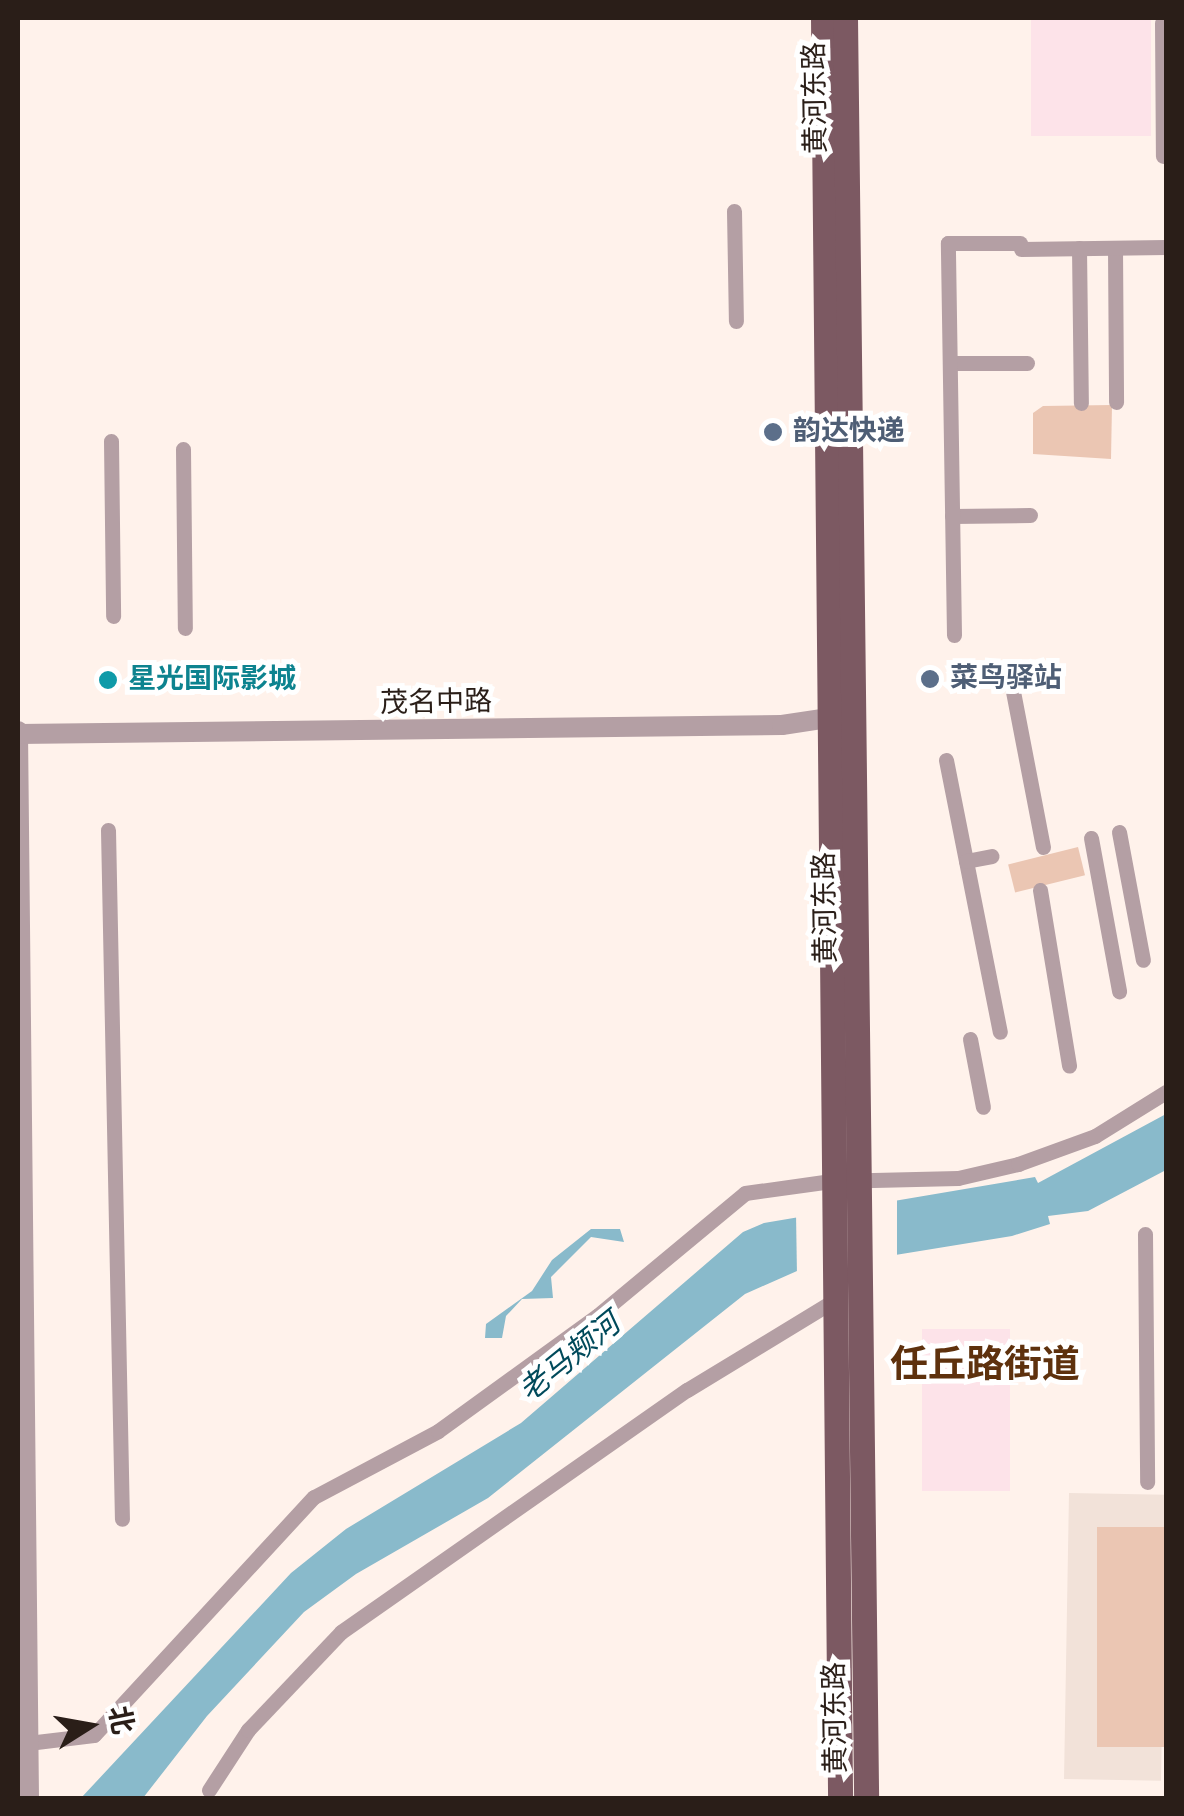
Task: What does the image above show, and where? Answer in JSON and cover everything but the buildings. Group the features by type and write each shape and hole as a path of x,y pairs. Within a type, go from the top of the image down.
{"main road":[{"name":"黄河东路","path":"823,18 832,1295 840,1798"},
{"name":"黄河东路","path":"846,18 866,1798"}],"street":[{"path":"1162,23 1163,156"},
{"path":"734,211 736,321"},
{"path":"954,635 948,243 1166,247"},
{"path":"1079,248 1081,403"},
{"path":"1115,248 1116,402"},
{"path":"950,363 1027,363"},
{"path":"111,442 113,616"},
{"path":"182,450 185,628"},
{"path":"952,516 1030,515"},
{"path":"1011,681 1043,847"},
{"name":"茂名中路","path":"18,732 828,720 854,712"},
{"path":"18,732 29,1798"},
{"path":"946,760 1000,1032"},
{"path":"108,830 122,1519"},
{"path":"1118,832 1143,960"},
{"path":"1091,838 1119,991"},
{"path":"966,861 992,856"},
{"path":"1040,890 1069,1066"},
{"path":"970,1039 982,1107"},
{"path":"28,1743 94,1735 125,1710 314,1497 438,1431 597,1316 745,1193 860,1188 958,1178 1018,1164 1095,1136 1166,1092"},
{"path":"1145,1234 1147,1482"},
{"path":"209,1790 270,1703 356,1620 687,1390 832,1295"}],"shaded area":[{"path":"1031,18 1151,18 1151,136 1031,136"},
{"path":"1112,405 1111,459 1033,454 1033,413 1043,406"},
{"path":"1078,847 1085,875 1015,893 1008,864"},
{"path":"922,1329 1010,1329 1010,1491 922,1491"},
{"path":"1069,1493 1166,1495 1161,1781 1064,1779"},
{"path":"1097,1527 1166,1527 1166,1747 1097,1747"}],"water":[{"path":"1166,1114 1166,1170 1088,1211 1048,1216 1050,1224 1012,1236 797,1271 745,1294 488,1498 356,1574 304,1612 207,1716 143,1798 81,1798 291,1573 346,1529 521,1423 743,1232 764,1223 1035,1177 1038,1183"},
{"path":"591,1229 620,1229 624,1242 591,1237 551,1277 553,1298 522,1299 506,1316 502,1338 485,1338 486,1324 532,1291 552,1260"}],"pier":[{"path":"897,1198 897,1261 797,1276 796,1213"}],"place":[{"name":"韵达快递","path":"773,432"},
{"name":"菜鸟驿站","path":"930,679"},
{"name":"星光国际影城","path":"108,680"}],"district":[{"name":"任丘路街道","path":"985,1367"}],"water label":[{"name":"老马颊河","path":"570,1358"}]}
